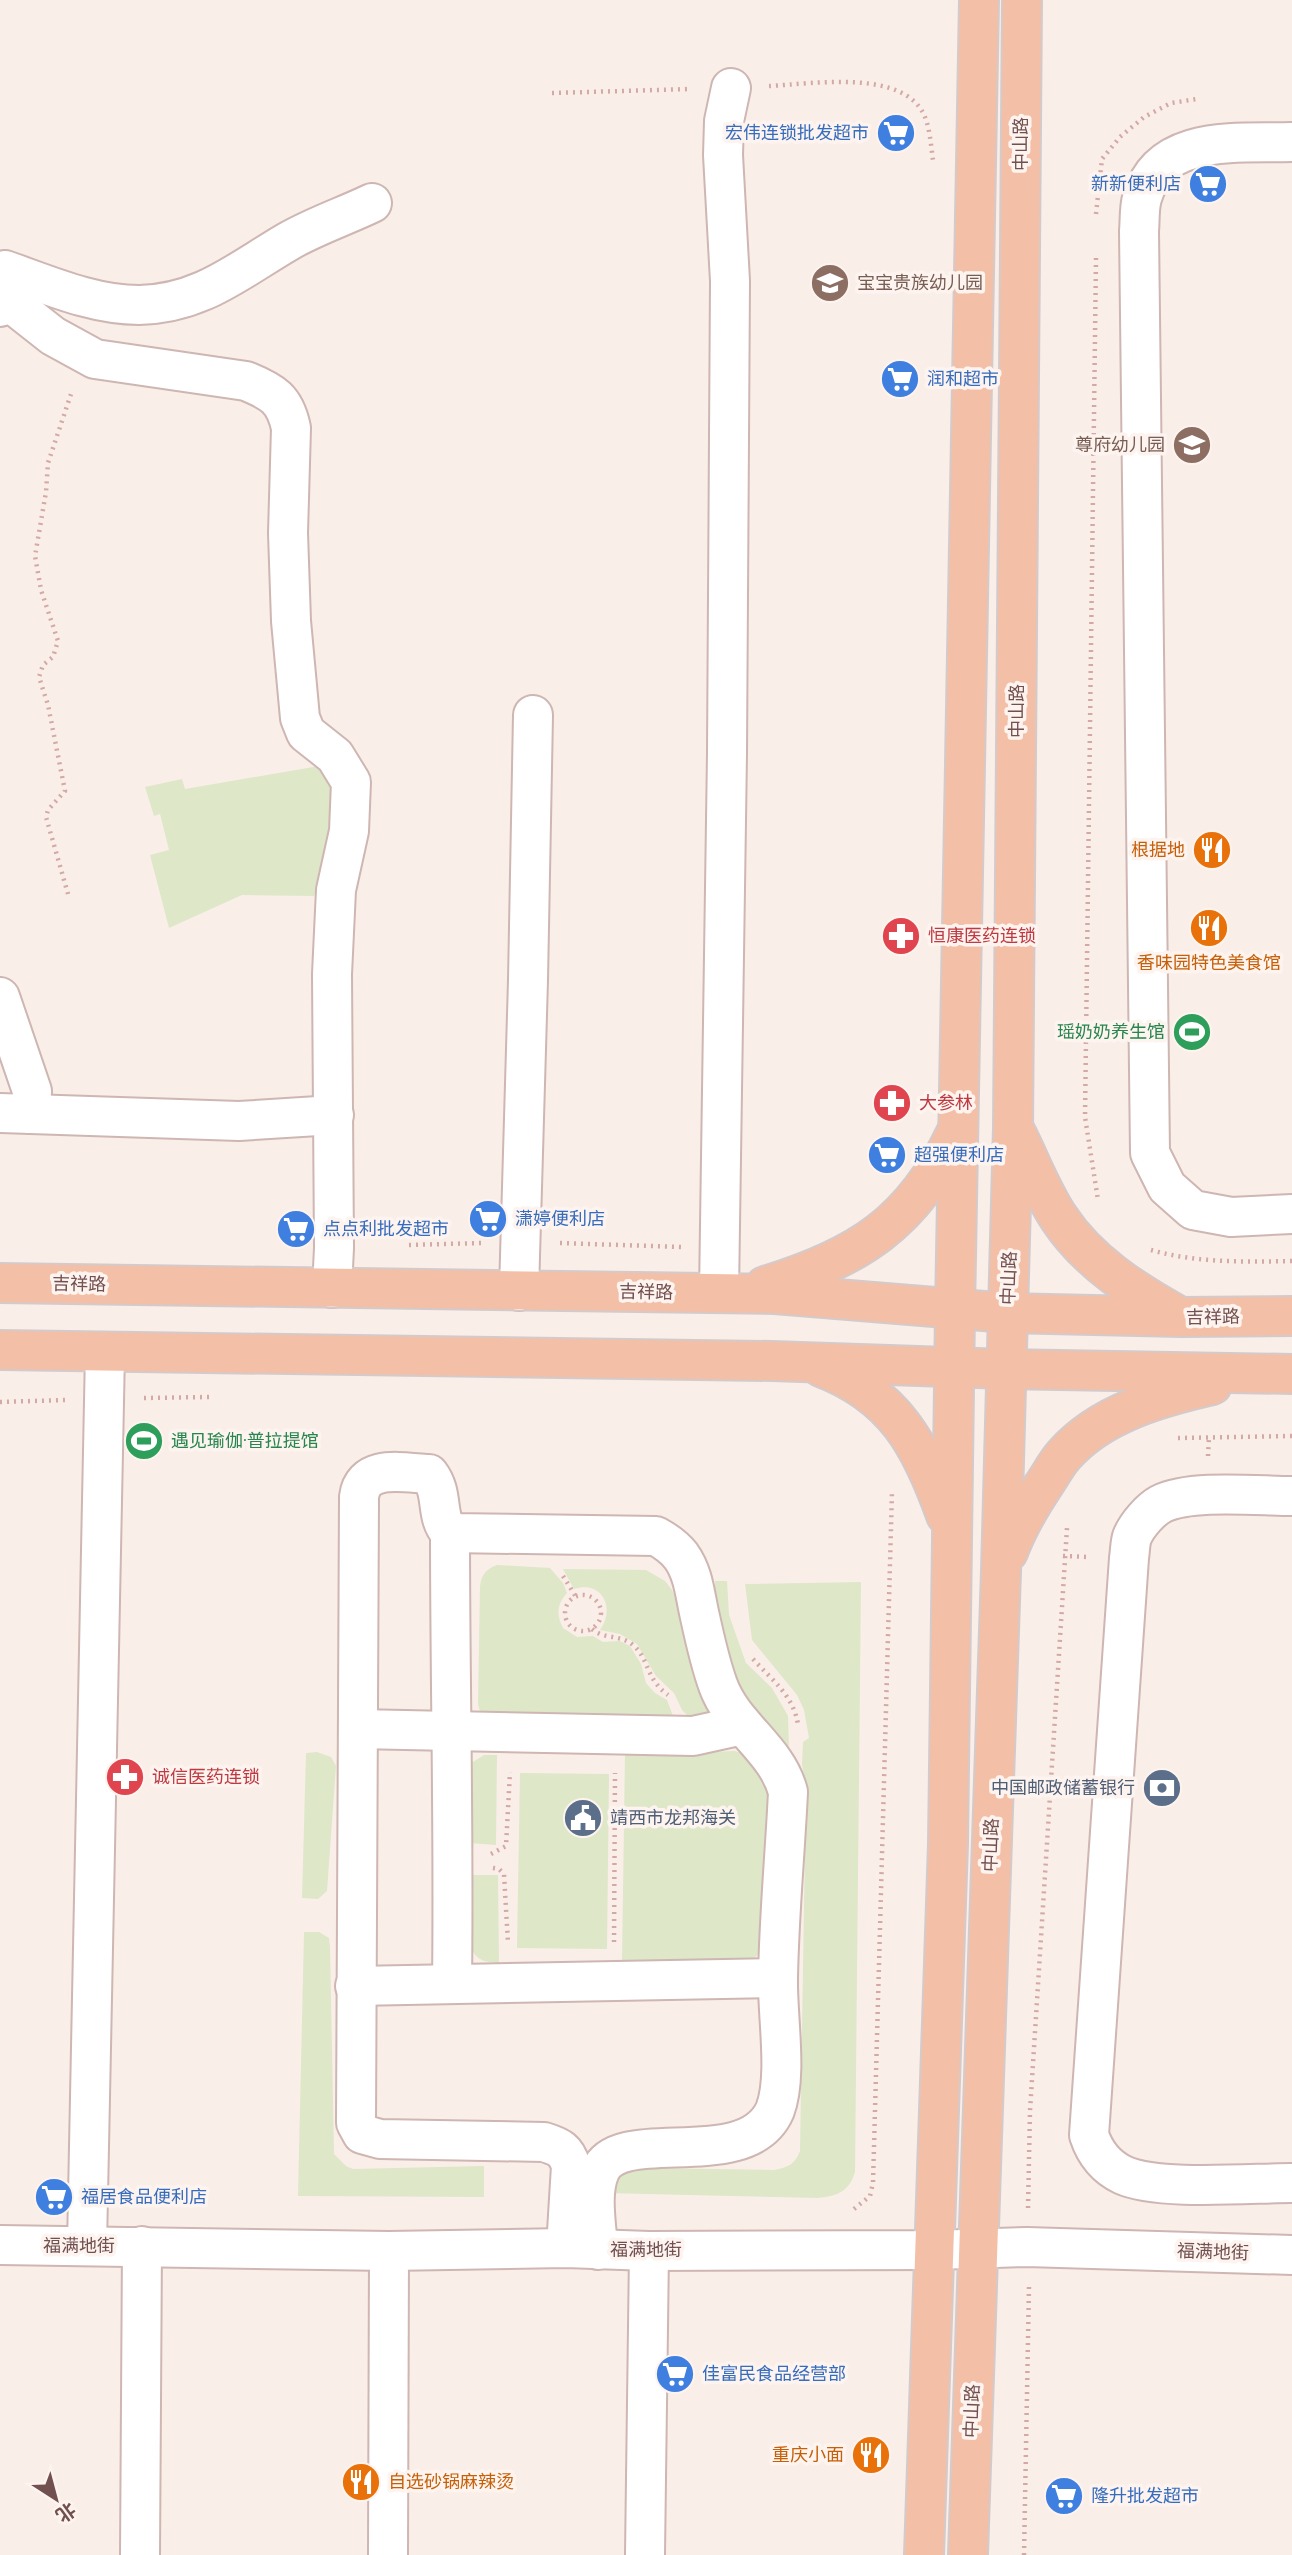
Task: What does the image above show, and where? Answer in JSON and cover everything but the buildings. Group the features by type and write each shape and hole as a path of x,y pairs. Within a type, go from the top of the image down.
{"main road":[{"path":"924,2555 948,1844 979,0"},
{"name":"中山路","path":"968,2555 976,2249 1002,1571 1013,1128 1022,0"},
{"path":"730,1294 821,1268 872,1239 923,1190 935,1174 959,1128"},
{"path":"1013,1128 1060,1220 1113,1275 1143,1297 1181,1317"},
{"name":"吉祥路","path":"0,1283 775,1294 1008,1313 1181,1317 1292,1316"},
{"path":"0,1350 809,1362 1006,1369 1277,1373"},
{"path":"809,1362 835,1372 855,1384 890,1410 906,1429 919,1447 939,1496 953,1544"},
{"path":"1002,1571 1026,1512 1063,1456 1075,1444 1116,1416 1138,1405 1277,1373"}],"street":[{"path":"730,1294 727,753 730,281 723,155 724,121 731,88"},
{"path":"1292,142 1197,146 1169,159 1152,176 1141,199 1139,231 1150,1153 1167,1188 1193,1210 1231,1217 1292,1214"},
{"path":"4,286 60,289 110,302 139,305 167,302 210,289 299,235 372,203"},
{"path":"4,286 53,336 78,352 95,359 246,381 264,388 278,398 288,412 291,428 288,533 291,610 300,718 306,733 335,757 351,782 349,831 336,890 333,928 332,1288"},
{"path":"519,1291 533,715"},
{"path":"0,997 32,1091 16,1114"},
{"path":"16,1114 239,1121 334,1115"},
{"path":"87,2246 105,1352"},
{"path":"452,1984 450,1533 440,1517 438,1486 429,1474 376,1472 365,1479 359,1497 356,2123 362,2134 380,2139 544,2142 560,2147 568,2155 571,2166 582,2249"},
{"path":"1292,1496 1205,1496 1160,1504 1143,1520 1132,1536 1089,2135 1103,2161 1122,2175 1137,2180 1160,2184 1292,2183"},
{"path":"450,1533 656,1536 667,1542 680,1554 693,1582 706,1647 719,1688 743,1725 775,1761 788,1792 778,1978 781,2087 774,2111 764,2127 749,2138 683,2148 638,2149 610,2158 601,2168 596,2181 582,2249"},
{"path":"358,1729 693,1736 743,1725"},
{"path":"355,1986 778,1978"},
{"name":"福满地街","path":"0,2245 389,2252 582,2249 934,2250 1027,2247 1292,2255"},
{"path":"140,2555 142,2246"},
{"path":"645,2555 649,2251"},
{"path":"388,2555 389,2252"}],"path":[{"path":"68,894 46,817 48,810 65,791 48,705 39,677 43,665 53,657 58,641 41,590 35,556 48,463 79,370 78,352"},
{"path":"0,1402 104,1399"},
{"path":"582,1595 598,1603 600,1620 592,1629 581,1631 570,1626 565,1616 567,1604 571,1600 582,1595"},
{"path":"592,1629 600,1636 622,1638 633,1645 640,1653 652,1681 673,1700 693,1736"},
{"path":"749,1652 795,1708 798,1724 796,1754 782,1773"},
{"path":"453,1860 493,1854 506,1846 510,1772 514,1767"},
{"path":"614,1769 614,1947"},
{"path":"453,1860 499,1869 504,1874 510,1949"},
{"path":"1024,2555 1029,2301 1027,2247"}],"green space":[{"path":"319,766 335,782 326,863 314,896 242,895 169,928 150,855 169,850 160,814 154,816 145,787 182,779 185,789"},
{"path":"497,1565 550,1568 563,1583 567,1593 559,1610 563,1628 577,1637 593,1636 603,1642 620,1641 630,1646 641,1664 646,1683 655,1693 667,1700 673,1716 667,1720 481,1715 478,1704 480,1587 485,1573"},
{"path":"563,1569 646,1570 665,1581 679,1606 697,1686 712,1708 708,1715 692,1720 682,1710 674,1693 656,1676 637,1644 620,1634 600,1630 607,1613 604,1598 592,1589 574,1589"},
{"path":"715,1581 727,1581 729,1615 746,1663 772,1688 788,1716 789,1749 766,1725 734,1681 715,1603"},
{"path":"861,1582 855,2172 841,2192 818,2198 605,2193 610,2173 638,2168 774,2170 790,2165 800,2151 806,1787 802,1764 803,1742 809,1738 804,1710 797,1695 752,1640 745,1584"},
{"path":"735,1751 748,1756 768,1786 768,1928 763,1945 745,1967 627,1965 622,1960 625,1755"},
{"path":"317,1752 331,1757 336,1766 327,1891 318,1899 302,1898 306,1753"},
{"path":"484,1755 497,1755 496,1845 469,1843 468,1765"},
{"path":"520,1773 609,1774 607,1949 517,1948"},
{"path":"471,1875 498,1875 499,1963 482,1960 471,1948"},
{"path":"304,1932 319,1932 329,1938 334,2154 353,2169 484,2166 484,2197 298,2196"}],"place":[{"name":"宏伟连锁批发超市","path":"896,133"},
{"name":"新新便利店","path":"1208,184"},
{"name":"宝宝贵族幼儿园","path":"830,283"},
{"name":"润和超市","path":"900,379"},
{"name":"尊府幼儿园","path":"1192,445"},
{"name":"根据地","path":"1212,850"},
{"name":"香味园特色美食馆","path":"1209,928"},
{"name":"恒康医药连锁","path":"901,936"},
{"name":"瑶奶奶养生馆","path":"1192,1032"},
{"name":"大参林","path":"892,1103"},
{"name":"超强便利店","path":"887,1155"},
{"name":"潇婷便利店","path":"488,1219"},
{"name":"点点利批发超市","path":"296,1229"},
{"name":"遇见瑜伽·普拉提馆","path":"144,1441"},
{"name":"诚信医药连锁","path":"125,1777"},
{"name":"中国邮政储蓄银行","path":"1162,1788"},
{"name":"靖西市龙邦海关","path":"583,1818"},
{"name":"福居食品便利店","path":"54,2197"},
{"name":"佳富民食品经营部","path":"675,2374"},
{"name":"重庆小面","path":"871,2455"},
{"name":"自选砂锅麻辣烫","path":"361,2482"},
{"name":"隆升批发超市","path":"1064,2496"}]}
